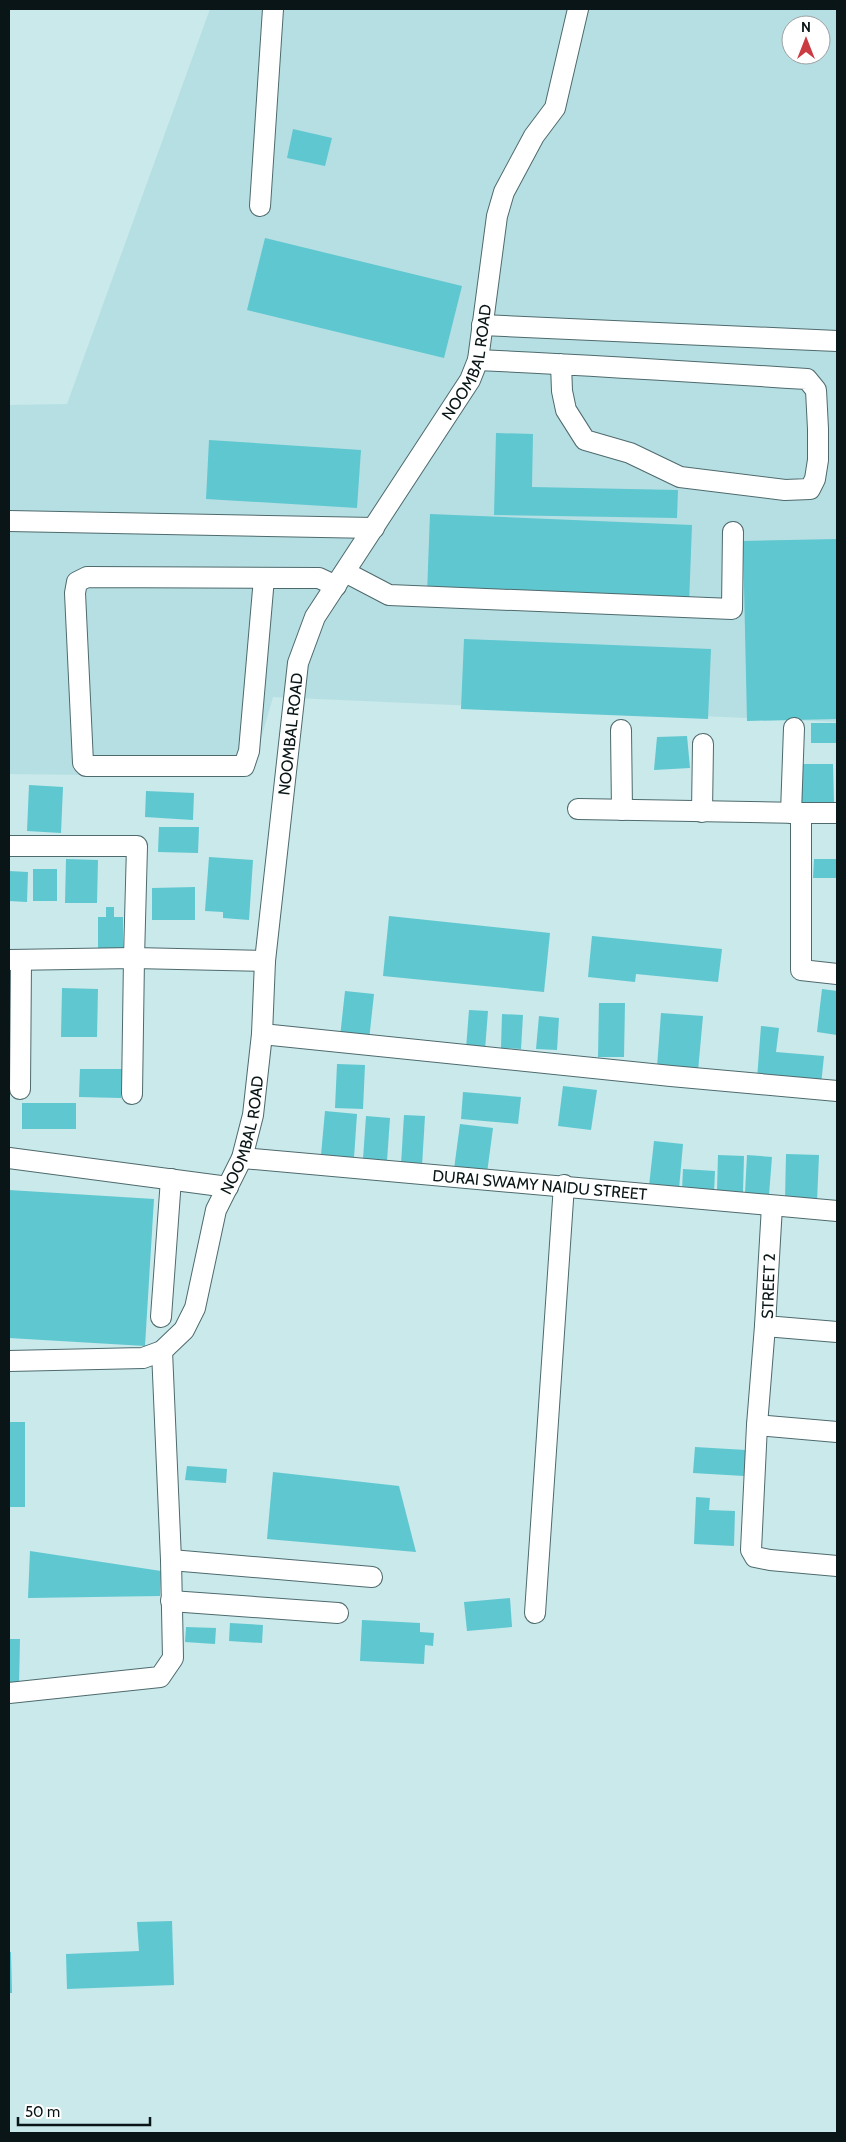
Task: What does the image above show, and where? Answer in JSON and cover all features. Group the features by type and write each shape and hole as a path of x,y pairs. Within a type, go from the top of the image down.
{"street":[{"path":"260,206 273,9"},
{"name":"NOOMBAL ROAD","path":"9,1361 143,1358 162,1351 184,1330 195,1308 216,1210 242,1158 252,1115 262,1034 265,961 298,662 315,618 470,380 478,360 497,216 504,192 534,136 555,108 578,9"},
{"path":"482,325 837,341"},
{"path":"478,360 561,364 807,379 816,390 818,460 816,479 810,489 785,490 680,477 630,453 585,440 566,410 562,391 561,364"},
{"path":"9,521 374,528"},
{"path":"264,578 264,670 257,751 244,766 86,766 83,763 75,593 77,582 87,577 319,578 340,579 388,595 732,609 732,532"},
{"path":"794,728 801,970 837,974"},
{"path":"621,730 622,810"},
{"path":"702,812 703,744"},
{"path":"578,809 837,813"},
{"path":"9,846 137,846 132,1094"},
{"path":"20,1089 15,960 134,958 265,961"},
{"path":"262,1034 837,1091"},
{"path":"9,1158 228,1187"},
{"name":"DURAI SWAMY NAIDU STREET","path":"242,1158 564,1185 837,1211"},
{"path":"161,1317 171,1179"},
{"path":"535,1613 564,1185"},
{"name":"STREET 2","path":"772,1206 765,1326 837,1332"},
{"path":"765,1326 752,1550 755,1557 770,1560 837,1566"},
{"path":"9,1694 160,1677 173,1658 171,1560 162,1351"},
{"path":"758,1425 837,1432"},
{"path":"171,1560 372,1577"},
{"path":"171,1601 338,1612"}],"shaded area":[{"path":"210,9 837,9 837,722 273,697 250,777 9,774 9,405 67,404"}],"building":[{"path":"293,129 332,138 325,166 287,158"},
{"path":"265,238 462,286 444,358 247,310"},
{"path":"496,433 533,434 532,487 678,490 677,518 494,515"},
{"path":"209,440 361,450 357,508 206,499"},
{"path":"430,514 692,525 689,604 427,594"},
{"path":"837,539 837,719 747,721 743,541"},
{"path":"464,639 711,649 708,719 461,709"},
{"path":"811,723 837,723 837,743 811,743"},
{"path":"687,736 690,768 654,770 657,737"},
{"path":"799,764 833,764 834,804 799,805"},
{"path":"29,785 63,787 61,833 27,831"},
{"path":"146,791 194,793 193,820 145,817"},
{"path":"159,827 199,827 198,853 158,852"},
{"path":"209,857 253,860 249,920 223,918 223,912 205,911"},
{"path":"66,859 98,860 97,903 65,903"},
{"path":"814,859 837,859 837,878 813,878"},
{"path":"33,869 57,869 57,901 33,901"},
{"path":"9,871 28,872 27,902 9,901"},
{"path":"195,887 195,920 152,920 152,888"},
{"path":"106,907 114,907 114,917 123,917 123,950 98,950 98,917 106,917"},
{"path":"389,916 550,933 544,992 383,976"},
{"path":"592,936 722,949 718,982 636,974 635,982 588,977"},
{"path":"62,988 98,989 97,1037 61,1037"},
{"path":"822,989 837,991 837,1035 817,1032"},
{"path":"345,991 374,994 369,1040 340,1037"},
{"path":"599,1003 625,1003 624,1057 598,1057"},
{"path":"469,1010 488,1011 485,1050 466,1049"},
{"path":"661,1013 703,1016 698,1071 657,1067"},
{"path":"502,1014 523,1015 521,1049 501,1048"},
{"path":"539,1016 559,1018 557,1050 536,1049"},
{"path":"761,1026 779,1028 776,1052 824,1056 821,1085 757,1079"},
{"path":"337,1064 365,1065 363,1109 335,1108"},
{"path":"80,1069 122,1069 121,1098 79,1097"},
{"path":"563,1086 597,1090 591,1130 558,1126"},
{"path":"463,1092 521,1097 518,1124 461,1119"},
{"path":"22,1103 76,1103 76,1129 22,1129"},
{"path":"325,1111 357,1114 354,1158 321,1155"},
{"path":"404,1115 425,1116 422,1166 401,1164"},
{"path":"366,1116 390,1118 387,1161 363,1159"},
{"path":"460,1124 493,1128 487,1173 454,1169"},
{"path":"654,1141 683,1144 679,1189 649,1186"},
{"path":"786,1154 819,1155 817,1202 785,1200"},
{"path":"718,1155 744,1156 743,1192 717,1191"},
{"path":"747,1155 772,1157 769,1195 745,1193"},
{"path":"683,1169 715,1171 714,1193 682,1191"},
{"path":"9,1190 154,1199 145,1346 9,1338"},
{"path":"9,1422 25,1422 25,1507 9,1507"},
{"path":"695,1447 746,1450 744,1476 693,1473"},
{"path":"187,1466 227,1469 226,1483 185,1480"},
{"path":"273,1472 399,1486 416,1552 267,1539"},
{"path":"696,1497 710,1498 709,1510 735,1511 734,1546 694,1544"},
{"path":"30,1551 161,1571 160,1596 28,1598"},
{"path":"510,1598 512,1627 467,1631 464,1602"},
{"path":"362,1620 420,1623 420,1632 434,1633 433,1646 425,1645 424,1664 360,1661"},
{"path":"230,1623 263,1625 262,1643 229,1641"},
{"path":"186,1627 216,1628 215,1644 185,1642"},
{"path":"9,1639 20,1639 19,1686 9,1686"},
{"path":"172,1921 174,1985 67,1989 66,1954 139,1951 137,1922"},
{"path":"9,1952 11,1952 12,1993 9,1993"}]}
